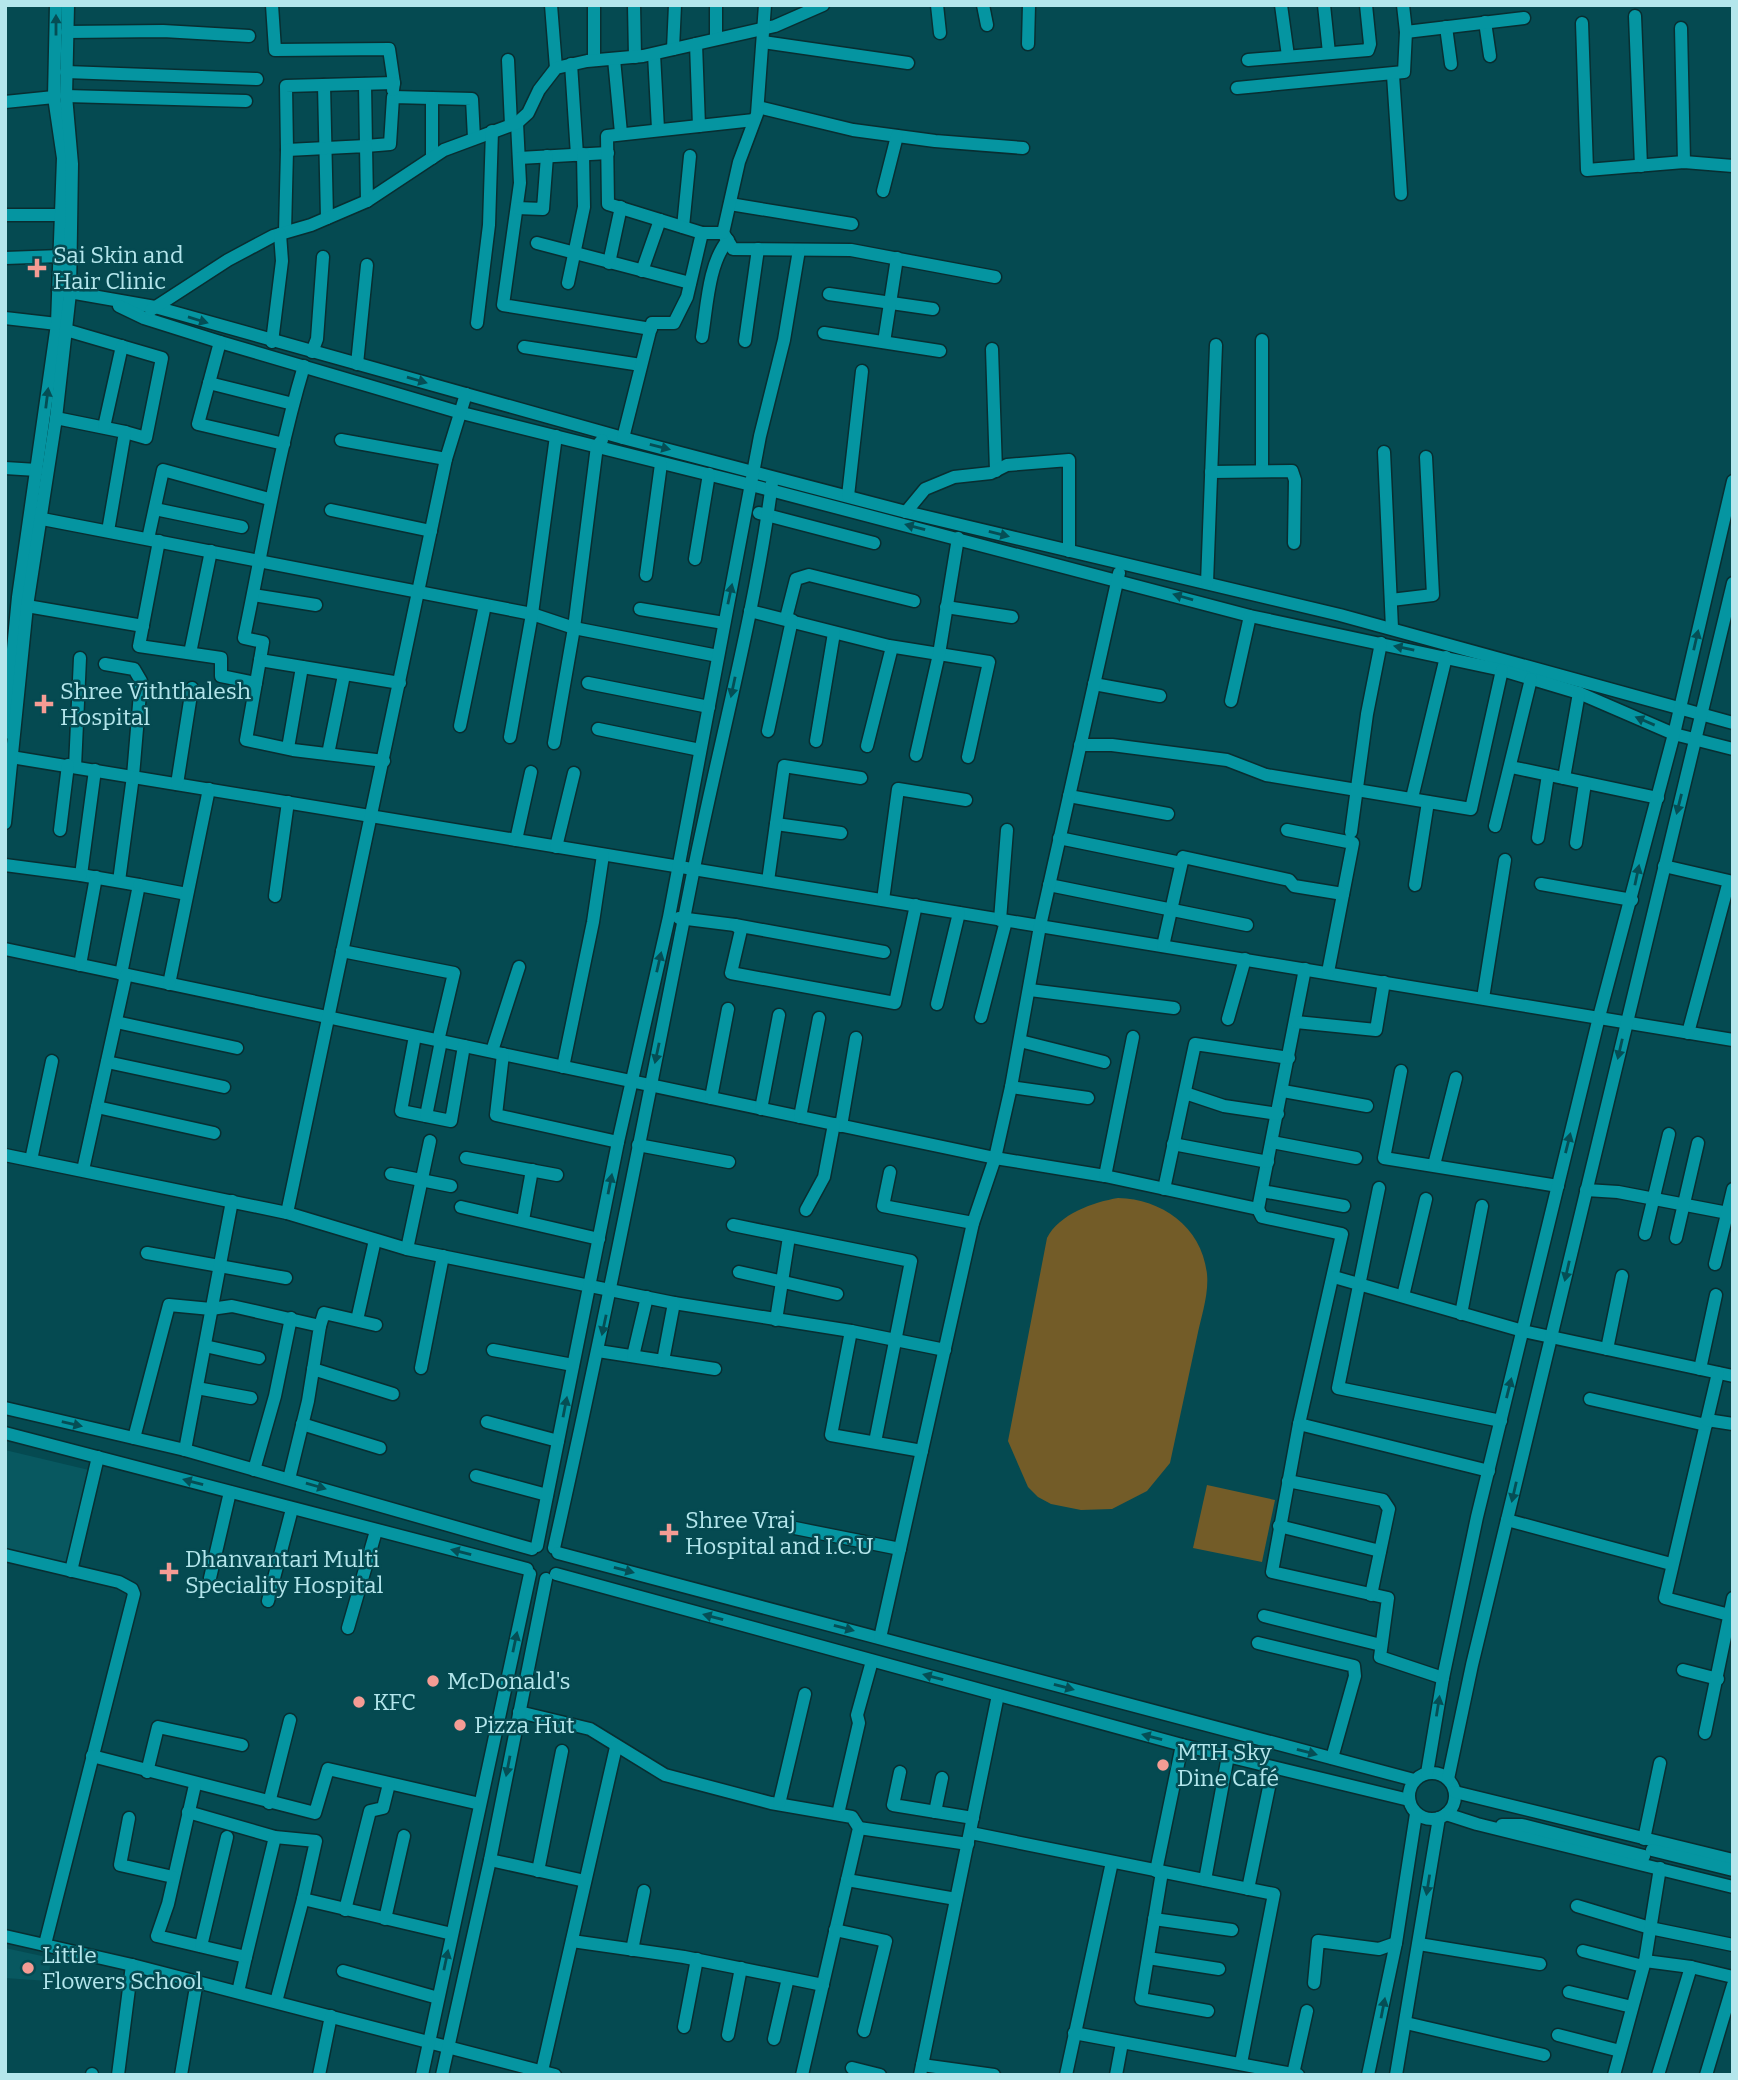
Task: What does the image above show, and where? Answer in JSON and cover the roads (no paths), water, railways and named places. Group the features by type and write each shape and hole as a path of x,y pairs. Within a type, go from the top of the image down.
{"street":[{"path":"56,5 63,158 61,256 64,291"},
{"path":"5,733 9,654 17,600 56,418 72,164 60,96 66,72 68,5"},
{"path":"272,5 275,50 389,49 394,83 390,144 287,150"},
{"path":"551,5 556,68"},
{"path":"594,5 594,60"},
{"path":"634,5 635,57"},
{"path":"673,49 674,5"},
{"path":"716,5 716,39"},
{"path":"702,337 715,269 726,237 739,162 756,114 765,5"},
{"path":"144,318 155,307 228,260 283,233 367,201 432,158 474,138 514,124 528,113 539,90 556,68 594,60 654,54 764,28 823,5"},
{"path":"937,5 940,33"},
{"path":"983,5 987,25"},
{"path":"1028,44 1029,5"},
{"path":"1281,5 1288,56"},
{"path":"1324,5 1329,53"},
{"path":"1248,60 1368,50 1370,44 1366,5"},
{"path":"1237,88 1393,75 1406,69 1403,5"},
{"path":"1635,16 1641,166"},
{"path":"1406,32 1524,18"},
{"path":"1485,22 1490,56"},
{"path":"1582,23 1587,170 1684,162 1733,166"},
{"path":"1446,27 1451,64"},
{"path":"1681,28 1684,162"},
{"path":"67,32 163,31 249,36"},
{"path":"763,42 908,63"},
{"path":"696,44 699,126"},
{"path":"654,54 658,130"},
{"path":"614,59 621,133"},
{"path":"508,60 519,158 517,208 503,305 651,329"},
{"path":"568,283 584,207 572,64"},
{"path":"66,72 257,79"},
{"path":"1393,75 1401,194"},
{"path":"272,342 282,261 287,150 286,86 394,83"},
{"path":"365,84 367,201"},
{"path":"324,85 327,218"},
{"path":"5,102 60,96 246,100"},
{"path":"393,97 472,99 474,138"},
{"path":"432,98 432,158"},
{"path":"726,237 702,233 608,204 607,136 699,126 756,114 897,136 1023,148"},
{"path":"477,323 489,225 492,131"},
{"path":"883,191 897,136"},
{"path":"519,158 608,153"},
{"path":"517,208 542,209 547,156"},
{"path":"683,227 690,156"},
{"path":"730,204 852,224"},
{"path":"609,263 621,208"},
{"path":"5,215 63,215"},
{"path":"642,271 660,219"},
{"path":"623,438 652,323 674,323 690,283 702,233"},
{"path":"726,237 733,249 851,250 995,277"},
{"path":"537,243 690,283"},
{"path":"745,341 758,249"},
{"path":"422,2075 528,1572 526,1558 534,1547 547,1494 618,1142 668,917 748,509 753,470 784,340 799,250"},
{"path":"5,258 61,256"},
{"path":"312,352 317,339 323,257"},
{"path":"884,342 897,258"},
{"path":"358,364 367,265"},
{"path":"64,291 107,301 155,307 272,342 623,438 773,475 906,512 1392,628 1680,706 1733,723"},
{"path":"829,294 933,309"},
{"path":"107,301 144,318 458,412 958,538 1250,616 1502,670 1579,693 1674,734 1733,749"},
{"path":"5,318 62,327 162,358 146,438 56,418"},
{"path":"34,517 37,470 62,327"},
{"path":"824,333 940,351"},
{"path":"1262,340 1262,470"},
{"path":"220,342 198,424 284,444"},
{"path":"1207,583 1216,345"},
{"path":"104,427 121,346"},
{"path":"524,348 641,365"},
{"path":"992,349 996,471"},
{"path":"304,366 293,404 282,462 269,499 244,638 263,642 246,740 384,761"},
{"path":"848,496 862,372"},
{"path":"209,383 293,404"},
{"path":"287,1213 446,460 458,412 466,394"},
{"path":"108,531 125,432"},
{"path":"554,743 574,628 597,446 608,434"},
{"path":"510,737 532,614 556,436"},
{"path":"341,440 446,460"},
{"path":"1384,452 1392,628"},
{"path":"1391,600 1433,595 1426,457"},
{"path":"906,512 925,489 954,477 996,471 1007,465 1069,460 1069,551"},
{"path":"646,575 661,464"},
{"path":"5,468 37,470"},
{"path":"256,683 221,676 221,658 139,646 154,540 155,509 163,470 269,499"},
{"path":"1211,472 1289,470 1294,475 1294,543"},
{"path":"695,559 709,474"},
{"path":"442,2075 490,1860 519,1712 551,1577 560,1564 556,1550 611,1290 694,869 750,611 773,475"},
{"path":"1427,1773 1443,1678 1489,1471 1599,1017 1674,734 1733,481"},
{"path":"155,509 242,527"},
{"path":"748,509 874,543"},
{"path":"331,510 431,531"},
{"path":"34,517 532,614 574,628 718,656"},
{"path":"916,755 939,654 958,538"},
{"path":"190,653 211,551"},
{"path":"880,1638 973,1223 995,1158 1011,1087 1040,926 1122,563"},
{"path":"768,731 796,579 809,575 914,601"},
{"path":"1396,2075 1443,1816 1455,1800 1455,1792 1448,1779 1507,1520 1733,583"},
{"path":"253,595 316,605"},
{"path":"17,600 143,626"},
{"path":"5,823 17,600"},
{"path":"460,726 485,605"},
{"path":"946,607 1012,617"},
{"path":"640,609 724,623"},
{"path":"750,611 892,647 989,662 968,757"},
{"path":"1231,701 1250,616"},
{"path":"816,741 834,633"},
{"path":"1351,832 1367,714 1381,643"},
{"path":"867,746 892,647"},
{"path":"1412,797 1446,657"},
{"path":"60,830 71,766 80,658"},
{"path":"260,660 400,683"},
{"path":"105,664 134,669 140,675 134,776 119,881"},
{"path":"288,748 302,667"},
{"path":"1080,745 1112,746 1227,760 1266,775 1382,796 1412,797 1471,808 1502,670"},
{"path":"328,754 344,675"},
{"path":"1495,827 1531,679"},
{"path":"588,682 709,707"},
{"path":"1094,684 1160,696"},
{"path":"177,784 192,688"},
{"path":"1564,778 1579,693"},
{"path":"598,730 700,750"},
{"path":"10,757 1733,1040"},
{"path":"768,881 783,766 860,778"},
{"path":"1511,767 1658,798"},
{"path":"81,875 96,770"},
{"path":"516,840 531,772"},
{"path":"556,847 574,773"},
{"path":"1538,838 1548,775"},
{"path":"1576,843 1585,783"},
{"path":"169,984 209,789"},
{"path":"883,900 898,789 966,800"},
{"path":"1069,796 1168,814"},
{"path":"275,896 288,802"},
{"path":"1415,885 1428,802"},
{"path":"776,824 841,833"},
{"path":"981,1017 1003,920 1007,830"},
{"path":"1287,830 1353,843 1328,972"},
{"path":"1059,838 1181,863"},
{"path":"563,1068 593,922 603,855"},
{"path":"1163,946 1183,857 1289,880 1294,886 1343,894"},
{"path":"1483,998 1505,860"},
{"path":"5,864 187,894"},
{"path":"1664,866 1729,881 1688,1033"},
{"path":"80,965 96,877"},
{"path":"1541,884 1632,900"},
{"path":"83,1170 116,1022 139,885"},
{"path":"1049,885 1247,925"},
{"path":"735,925 741,930 731,972 895,1003 916,905"},
{"path":"937,1003 959,913"},
{"path":"668,917 735,925 884,952"},
{"path":"5,949 995,1158 1105,1176 1258,1209"},
{"path":"342,951 454,973 426,1116"},
{"path":"1228,1019 1245,959"},
{"path":"519,967 498,1053 496,1115 618,1142"},
{"path":"1305,969 1258,1209 1262,1217 1342,1234 1299,1424 1272,1573 1388,1598 1380,1657 1443,1678"},
{"path":"1296,1022 1376,1030 1384,982"},
{"path":"1030,990 1174,1007"},
{"path":"711,1098 728,1009"},
{"path":"761,1109 779,1015"},
{"path":"800,1117 819,1018"},
{"path":"116,1022 237,1048"},
{"path":"415,1036 401,1111 451,1121 464,1046"},
{"path":"1105,1176 1133,1037"},
{"path":"806,1210 824,1177 856,1038"},
{"path":"1020,1041 1104,1062"},
{"path":"1164,1189 1195,1044 1289,1058"},
{"path":"31,1160 52,1061"},
{"path":"107,1062 225,1087"},
{"path":"1401,1071 1384,1158 1558,1186"},
{"path":"1434,1165 1456,1078"},
{"path":"1011,1087 1088,1098"},
{"path":"1283,1091 1367,1106"},
{"path":"1185,1093 1224,1106 1278,1114"},
{"path":"97,1107 214,1133"},
{"path":"1645,1234 1669,1134"},
{"path":"407,1249 430,1141"},
{"path":"1272,1142 1356,1158"},
{"path":"1676,1238 1698,1143"},
{"path":"1173,1144 1268,1162"},
{"path":"638,1145 729,1161"},
{"path":"5,1155 287,1213 407,1249 674,1303 851,1331 945,1350"},
{"path":"466,1157 557,1175"},
{"path":"523,1220 532,1170"},
{"path":"890,1172 883,1206 973,1223"},
{"path":"391,1174 451,1186"},
{"path":"1380,1188 1338,1388 1501,1421"},
{"path":"1586,1189 1654,1198 1730,1213"},
{"path":"1715,1264 1730,1213 1733,1189"},
{"path":"1262,1191 1344,1206"},
{"path":"1403,1296 1426,1199"},
{"path":"185,1450 232,1201"},
{"path":"1461,1314 1482,1206"},
{"path":"461,1207 599,1239"},
{"path":"733,1225 911,1261 875,1442"},
{"path":"776,1320 789,1237"},
{"path":"357,1320 375,1240"},
{"path":"148,1253 286,1278"},
{"path":"421,1368 443,1256"},
{"path":"739,1272 837,1294"},
{"path":"1607,1349 1622,1276"},
{"path":"1334,1277 1523,1331 1733,1377"},
{"path":"1700,1370 1716,1294"},
{"path":"633,1356 647,1297"},
{"path":"663,1361 674,1303"},
{"path":"134,1438 169,1305 211,1309 232,1307 320,1326"},
{"path":"289,1479 324,1313 376,1325"},
{"path":"254,1470 275,1396 291,1318"},
{"path":"851,1331 831,1435 922,1451"},
{"path":"205,1346 259,1358"},
{"path":"493,1350 573,1365"},
{"path":"598,1351 715,1369"},
{"path":"313,1369 393,1394"},
{"path":"1718,1373 1665,1598 1730,1615"},
{"path":"197,1388 251,1398"},
{"path":"1590,1399 1707,1422 1733,1424"},
{"path":"5,1408 185,1450 534,1547 556,1550 1414,1780 1427,1773 1448,1779"},
{"path":"486,1422 558,1441"},
{"path":"302,1424 380,1448"},
{"path":"1299,1424 1489,1471"},
{"path":"5,1433 1182,1745 1409,1800"},
{"path":"71,1571 98,1457"},
{"path":"476,1476 547,1494"},
{"path":"1288,1481 1383,1500 1389,1509 1371,1595"},
{"path":"210,1577 230,1492"},
{"path":"268,1601 292,1509"},
{"path":"1507,1520 1671,1564"},
{"path":"1279,1526 1380,1551"},
{"path":"794,1528 900,1549"},
{"path":"348,1628 376,1531"},
{"path":"5,1555 127,1585 134,1594 45,1944"},
{"path":"1705,1733 1733,1598"},
{"path":"1264,1616 1381,1645"},
{"path":"1258,1643 1354,1666 1355,1676 1332,1758"},
{"path":"838,1814 859,1723 856,1715 872,1661"},
{"path":"1683,1670 1718,1679"},
{"path":"779,1804 805,1694"},
{"path":"985,2074 921,2070 998,1695"},
{"path":"519,1712 590,1730 665,1775 779,1804 852,1817 859,1828 802,2075"},
{"path":"269,1803 290,1720"},
{"path":"147,1772 158,1727 242,1745"},
{"path":"1182,1745 1159,1871 1141,1999 1208,2011"},
{"path":"5,1936 197,1981 429,2041 515,2070 549,2073 572,1941 616,1747"},
{"path":"538,1871 562,1751"},
{"path":"92,1756 195,1785 315,1814 328,1769 481,1804"},
{"path":"1205,1881 1228,1756"},
{"path":"1644,1839 1660,1763"},
{"path":"1248,1889 1273,1768"},
{"path":"900,1772 893,1805 973,1818"},
{"path":"936,1812 942,1778"},
{"path":"1368,2075 1396,1943 1416,1814 1409,1800 1414,1780"},
{"path":"345,1910 370,1811 383,1808 389,1784"},
{"path":"195,1785 157,1936 246,1957"},
{"path":"1455,1792 1733,1860"},
{"path":"1483,1800 1558,1831 1733,1878"},
{"path":"188,1812 275,1837 316,1841 276,2002"},
{"path":"1416,1814 1431,1819 1443,1816 1733,1887"},
{"path":"130,1818 120,1865 173,1877"},
{"path":"1477,1824 1522,1825 1558,1831 1733,1870"},
{"path":"859,1828 970,1839 1112,1862 1274,1894 1241,2063"},
{"path":"385,1919 404,1836"},
{"path":"201,1946 227,1837"},
{"path":"238,1992 275,1837"},
{"path":"490,1860 585,1881"},
{"path":"1066,2075 1112,1862"},
{"path":"1614,2075 1644,1963 1660,1868"},
{"path":"847,1880 956,1899"},
{"path":"632,1950 643,1891"},
{"path":"303,1899 452,1934"},
{"path":"1577,1906 1650,1928 1733,1945"},
{"path":"1154,1919 1233,1930"},
{"path":"835,1930 886,1941 864,2031"},
{"path":"572,1941 697,1959 823,1984"},
{"path":"1314,1983 1318,1941 1379,1949 1396,1943"},
{"path":"1419,1944 1540,1964"},
{"path":"1583,1951 1644,1963 1690,1967 1733,1977"},
{"path":"1148,1958 1219,1969"},
{"path":"684,2027 697,1959"},
{"path":"118,2075 132,1965"},
{"path":"1658,2075 1690,1967"},
{"path":"727,2035 741,1968"},
{"path":"343,1970 438,1998"},
{"path":"774,2039 788,1978"},
{"path":"181,2075 197,1981"},
{"path":"1706,2075 1733,1985"},
{"path":"1569,1992 1632,2007"},
{"path":"1074,2033 1296,2074 1307,2011"},
{"path":"319,2075 331,2016"},
{"path":"1406,2023 1544,2055"},
{"path":"1558,2035 1620,2051"},
{"path":"1116,2075 1122,2043"},
{"path":"852,2068 880,2075"}],"place":[{"name":"Sai Skin and Hair Clinic","path":"37,268"},
{"name":"Shree Viththalesh Hospital","path":"44,704"},
{"name":"Shree Vraj Hospital and I.C.U","path":"669,1533"},
{"name":"Dhanvantari Multi Speciality Hospital","path":"169,1572"},
{"name":"McDonald's","path":"433,1681"},
{"name":"KFC","path":"359,1702"},
{"name":"Pizza Hut","path":"460,1725"},
{"name":"MTH Sky Dine Café","path":"1163,1765"},
{"name":"Little Flowers School","path":"28,1968"}]}
